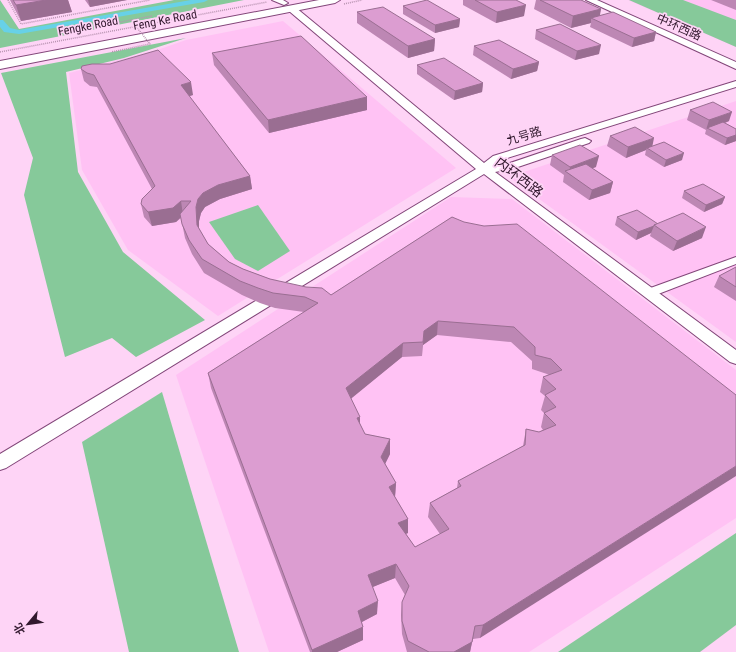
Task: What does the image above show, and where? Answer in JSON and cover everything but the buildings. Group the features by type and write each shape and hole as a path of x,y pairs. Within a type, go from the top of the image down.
{"main road":[{"name":"Feng Ke Road","path":"0,65 284,2 335,0"},
{"name":"Fengke Road","path":"0,56 284,2"}],"street":[{"name":"中环西路","path":"590,0 736,66"},
{"name":"中环西路","path":"611,0 736,56"},
{"name":"内环西路","path":"284,2 484,169 736,358"},
{"name":"九号路","path":"484,169 497,158 736,84"},
{"name":"九号路","path":"484,169 508,167 736,92"},
{"path":"0,463 484,169"},
{"path":"649,293 736,260"}],"path":[{"path":"8,0 21,24 150,0"},
{"path":"0,52 284,2"},
{"path":"96,27 152,16"},
{"path":"111,52 150,44 131,20"}],"shaded area":[{"path":"628,0 736,0 736,47"},
{"path":"283,21 456,168 218,316 128,250 82,170 69,73 160,49 186,40"},
{"path":"736,101 736,342 509,177"},
{"path":"451,197 512,199 736,370 736,518 529,652 269,652 176,375"}],"green space":[{"path":"0,0 19,29 174,0 244,0 0,48"},
{"path":"629,0 683,0 736,20 736,47"},
{"path":"186,38 124,58 66,72 78,172 123,252 205,320 136,357 112,338 65,357 24,195 33,158 1,73"},
{"path":"258,205 290,251 258,271 235,259 209,222"},
{"path":"162,392 239,652 129,652 82,442"},
{"path":"736,533 736,625 700,652 558,652"}],"waterway":[{"path":"0,22 7,30 19,32 204,0"}]}
